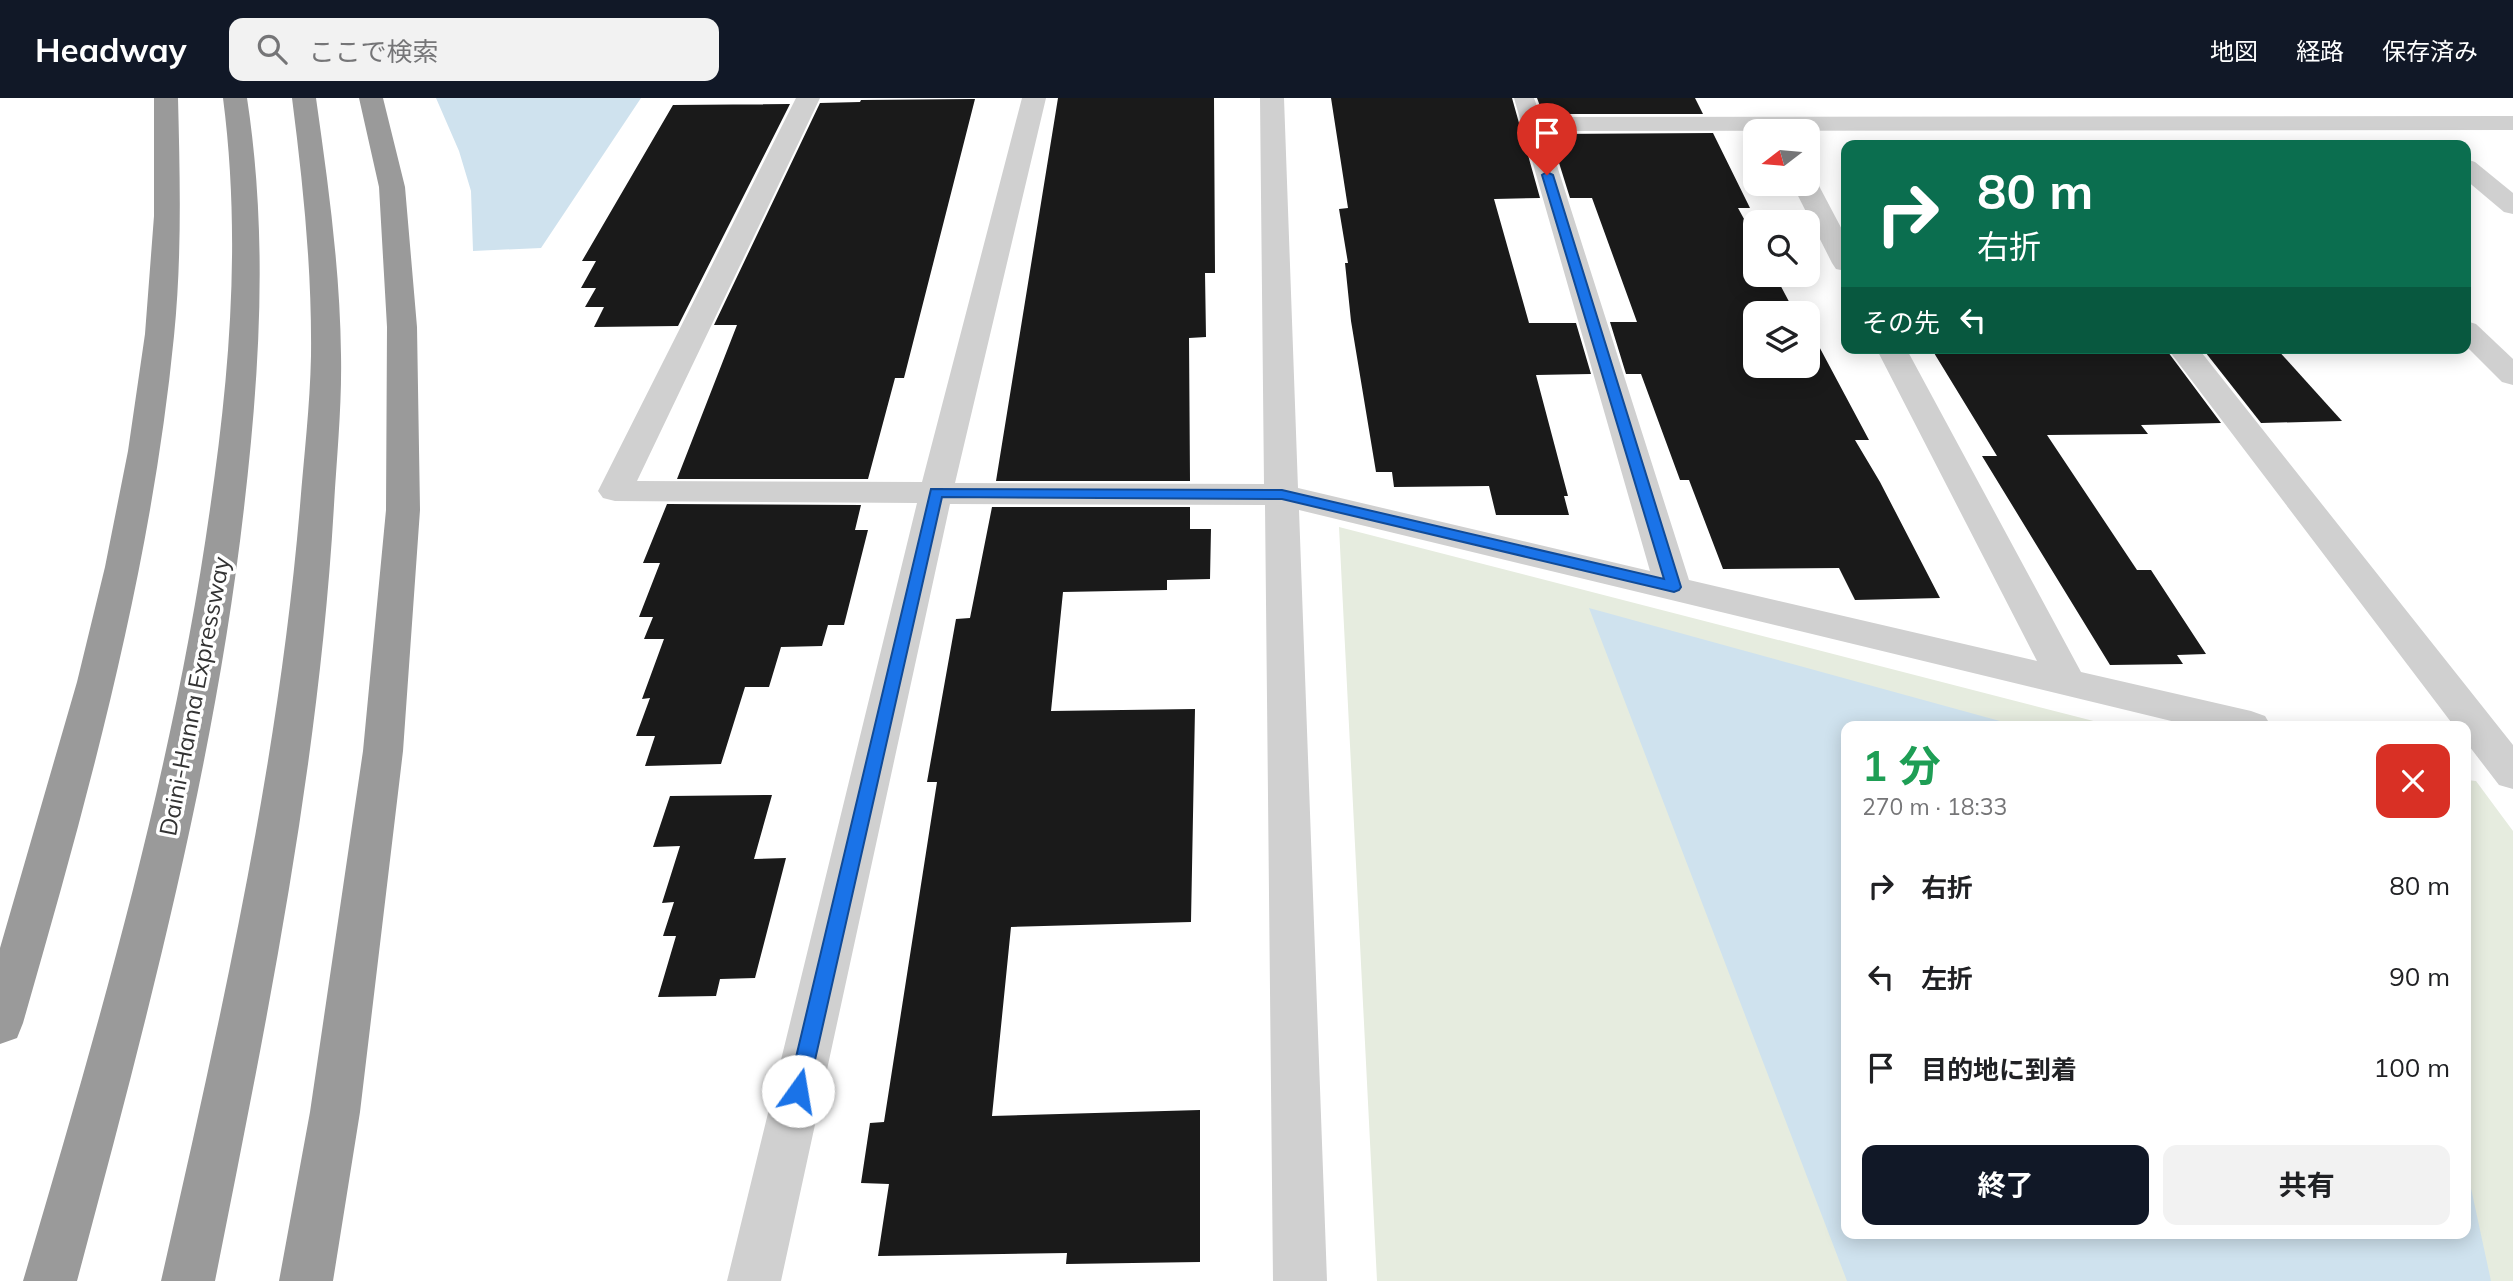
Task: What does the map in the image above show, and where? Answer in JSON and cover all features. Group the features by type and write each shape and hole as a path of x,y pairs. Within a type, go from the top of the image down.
{"highway":[{"path":"0,1023 60,824 125,560 157,368 168,227 166,98"},
{"name":"Daini-Hanna Expressway","path":"50,1281 133,973 174,801 204,661 225,544 245,360 246,216 235,98"},
{"path":"188,1281 259,929 287,770 306,638 317,524 327,344 319,203 304,98"},
{"path":"306,1281 335,1111 383,751 403,510 402,327 392,187 371,98"}],"street":[{"path":"808,98 615,491 1282,495 2230,721"},
{"path":"754,1281 936,492 1034,98"},
{"path":"1272,98 1300,1281"},
{"path":"1759,98 1771,119"},
{"path":"2225,98 2269,140"},
{"path":"2384,98 2434,140"},
{"path":"1674,587 1528,111 1743,125"},
{"path":"1820,126 2513,123"},
{"path":"2007,124 2020,140"},
{"path":"2471,171 2513,206"},
{"path":"1811,196 1841,253"},
{"path":"2471,335 2513,376"},
{"path":"1894,354 2067,682"},
{"path":"2187,354 2496,752"}],"shaded area":[{"path":"1339,527 2094,721 1841,721 1841,1239 2471,1239 2471,780 2476,781 2513,831 2513,1281 1377,1281"}],"water":[{"path":"436,98 641,98 541,248 473,251 471,191 459,151"},
{"path":"1589,608 2000,721 1841,721 1841,1239 2471,1239 2471,1188 2491,1281 1847,1281"}],"building":[{"path":"1058,98 1214,98 1215,273 1205,273 1206,337 1189,338 1190,481 996,481"},
{"path":"1331,98 1512,98 1540,198 1494,199 1529,323 1576,323 1591,374 1536,375 1568,496 1564,496 1569,515 1496,515 1489,486 1394,487 1392,472 1376,472 1351,321 1345,263 1348,263 1339,209 1348,208"},
{"path":"1537,98 1695,98 1703,114 1543,114"},
{"path":"975,99 904,378 895,378 868,479 677,479 737,325 714,325 820,103"},
{"path":"790,104 678,326 594,327 604,307 585,307 596,288 581,288 596,261 582,261 673,105"},
{"path":"1713,133 1750,208 1738,208 1743,217 1743,287 1781,287 1789,301 1743,301 1743,378 1820,378 1820,348 1869,440 1855,440 1880,482 1940,598 1855,600 1839,568 1723,569 1689,480 1680,480 1641,374 1626,374 1610,322 1637,322 1592,198 1570,198 1550,134"},
{"path":"1935,354 2169,354 2221,423 2141,425 2148,434 2047,435 2137,570 2151,570 2206,654 2177,655 2183,664 2110,665 1982,456 1997,456"},
{"path":"2207,354 2281,354 2342,421 2261,423"},
{"path":"667,504 861,505 855,530 868,530 844,625 828,625 822,646 781,647 769,687 745,687 721,764 645,766 655,736 636,736 650,698 642,699 664,639 644,639 653,617 639,617 660,563 643,563"},
{"path":"992,507 1190,507 1190,529 1211,529 1210,579 1167,580 1167,590 1063,592 1051,711 1195,709 1191,922 1011,927 992,1116 1200,1110 1200,1262 1066,1264 1067,1253 878,1256 889,1184 861,1183 870,1123 884,1122 937,782 927,782 956,619 970,618"},
{"path":"772,795 754,859 786,858 755,978 720,979 716,996 658,997 676,936 663,936 674,902 662,903 680,846 653,847 670,796"}],"route":[{"path":"798,1091 936,492 1282,495 1674,587 1547,175"}]}
